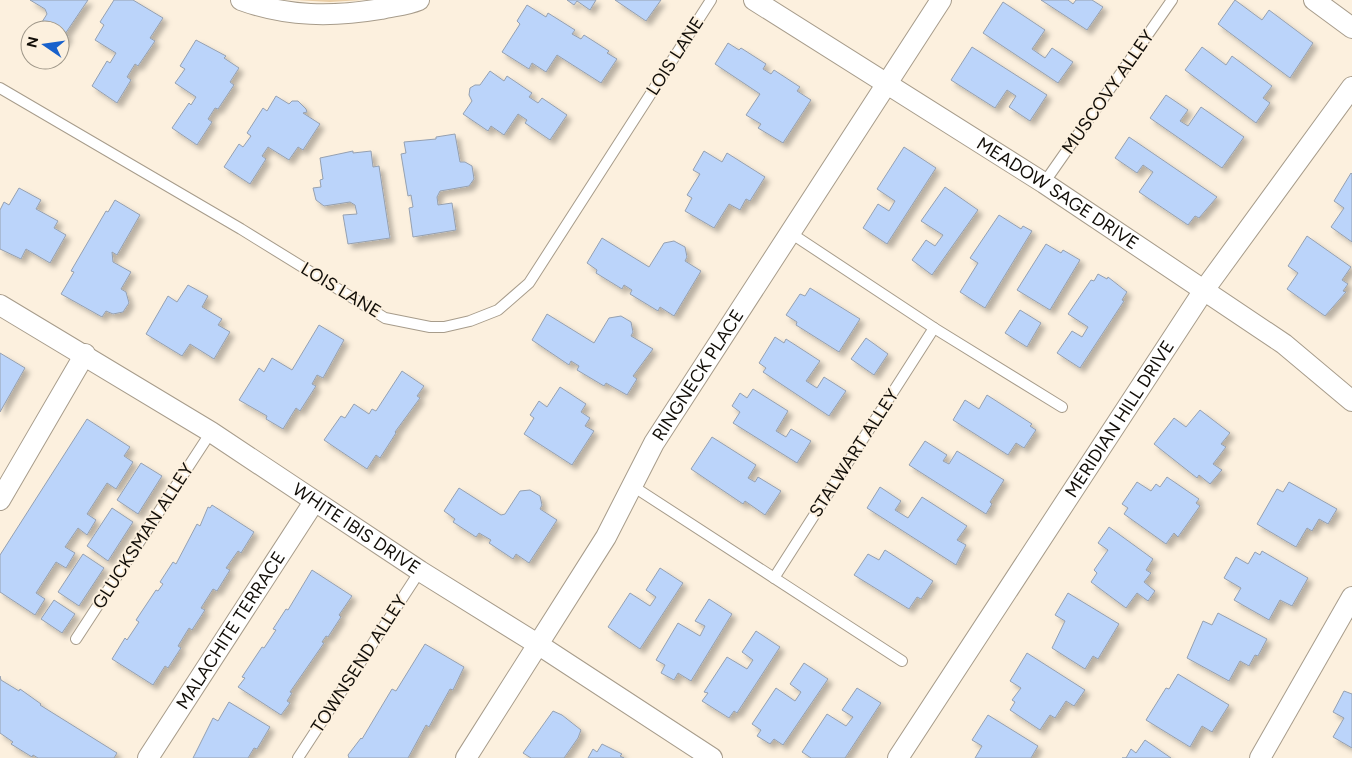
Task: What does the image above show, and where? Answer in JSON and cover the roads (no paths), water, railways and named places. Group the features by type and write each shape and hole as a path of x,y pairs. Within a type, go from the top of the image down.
{"street":[{"path":"241,0 266,9 301,14 356,13 419,0"},
{"name":"MEADOW SAGE DRIVE","path":"754,0 1044,183 1204,290 1284,344 1352,401"},
{"name":"RINGNECK PLACE","path":"466,758 606,537 654,443 940,0"},
{"path":"1314,0 1352,28"},
{"name":"MERIDIAN HILL DRIVE","path":"898,758 1204,290 1352,87"},
{"name":"WHITE IBIS DRIVE","path":"0,304 211,432 420,571 539,645 712,758"},
{"path":"3,489 84,354"},
{"name":"MALACHITE TERRACE","path":"148,758 314,502"},
{"path":"1260,758 1352,597"}],"lane":[{"name":"LOIS LANE","path":"0,88 241,229 385,318 430,327 444,327 498,310 529,283 711,0"},
{"name":"MUSCOVY ALLEY","path":"1044,183 1172,0"},
{"path":"789,232 934,328 1062,407"},
{"name":"STALWART ALLEY","path":"774,578 934,328"},
{"name":"GLUCKSMAN ALLEY","path":"76,639 211,432"},
{"path":"631,485 902,661"},
{"name":"TOWNSEND ALLEY","path":"298,758 420,571"}]}
